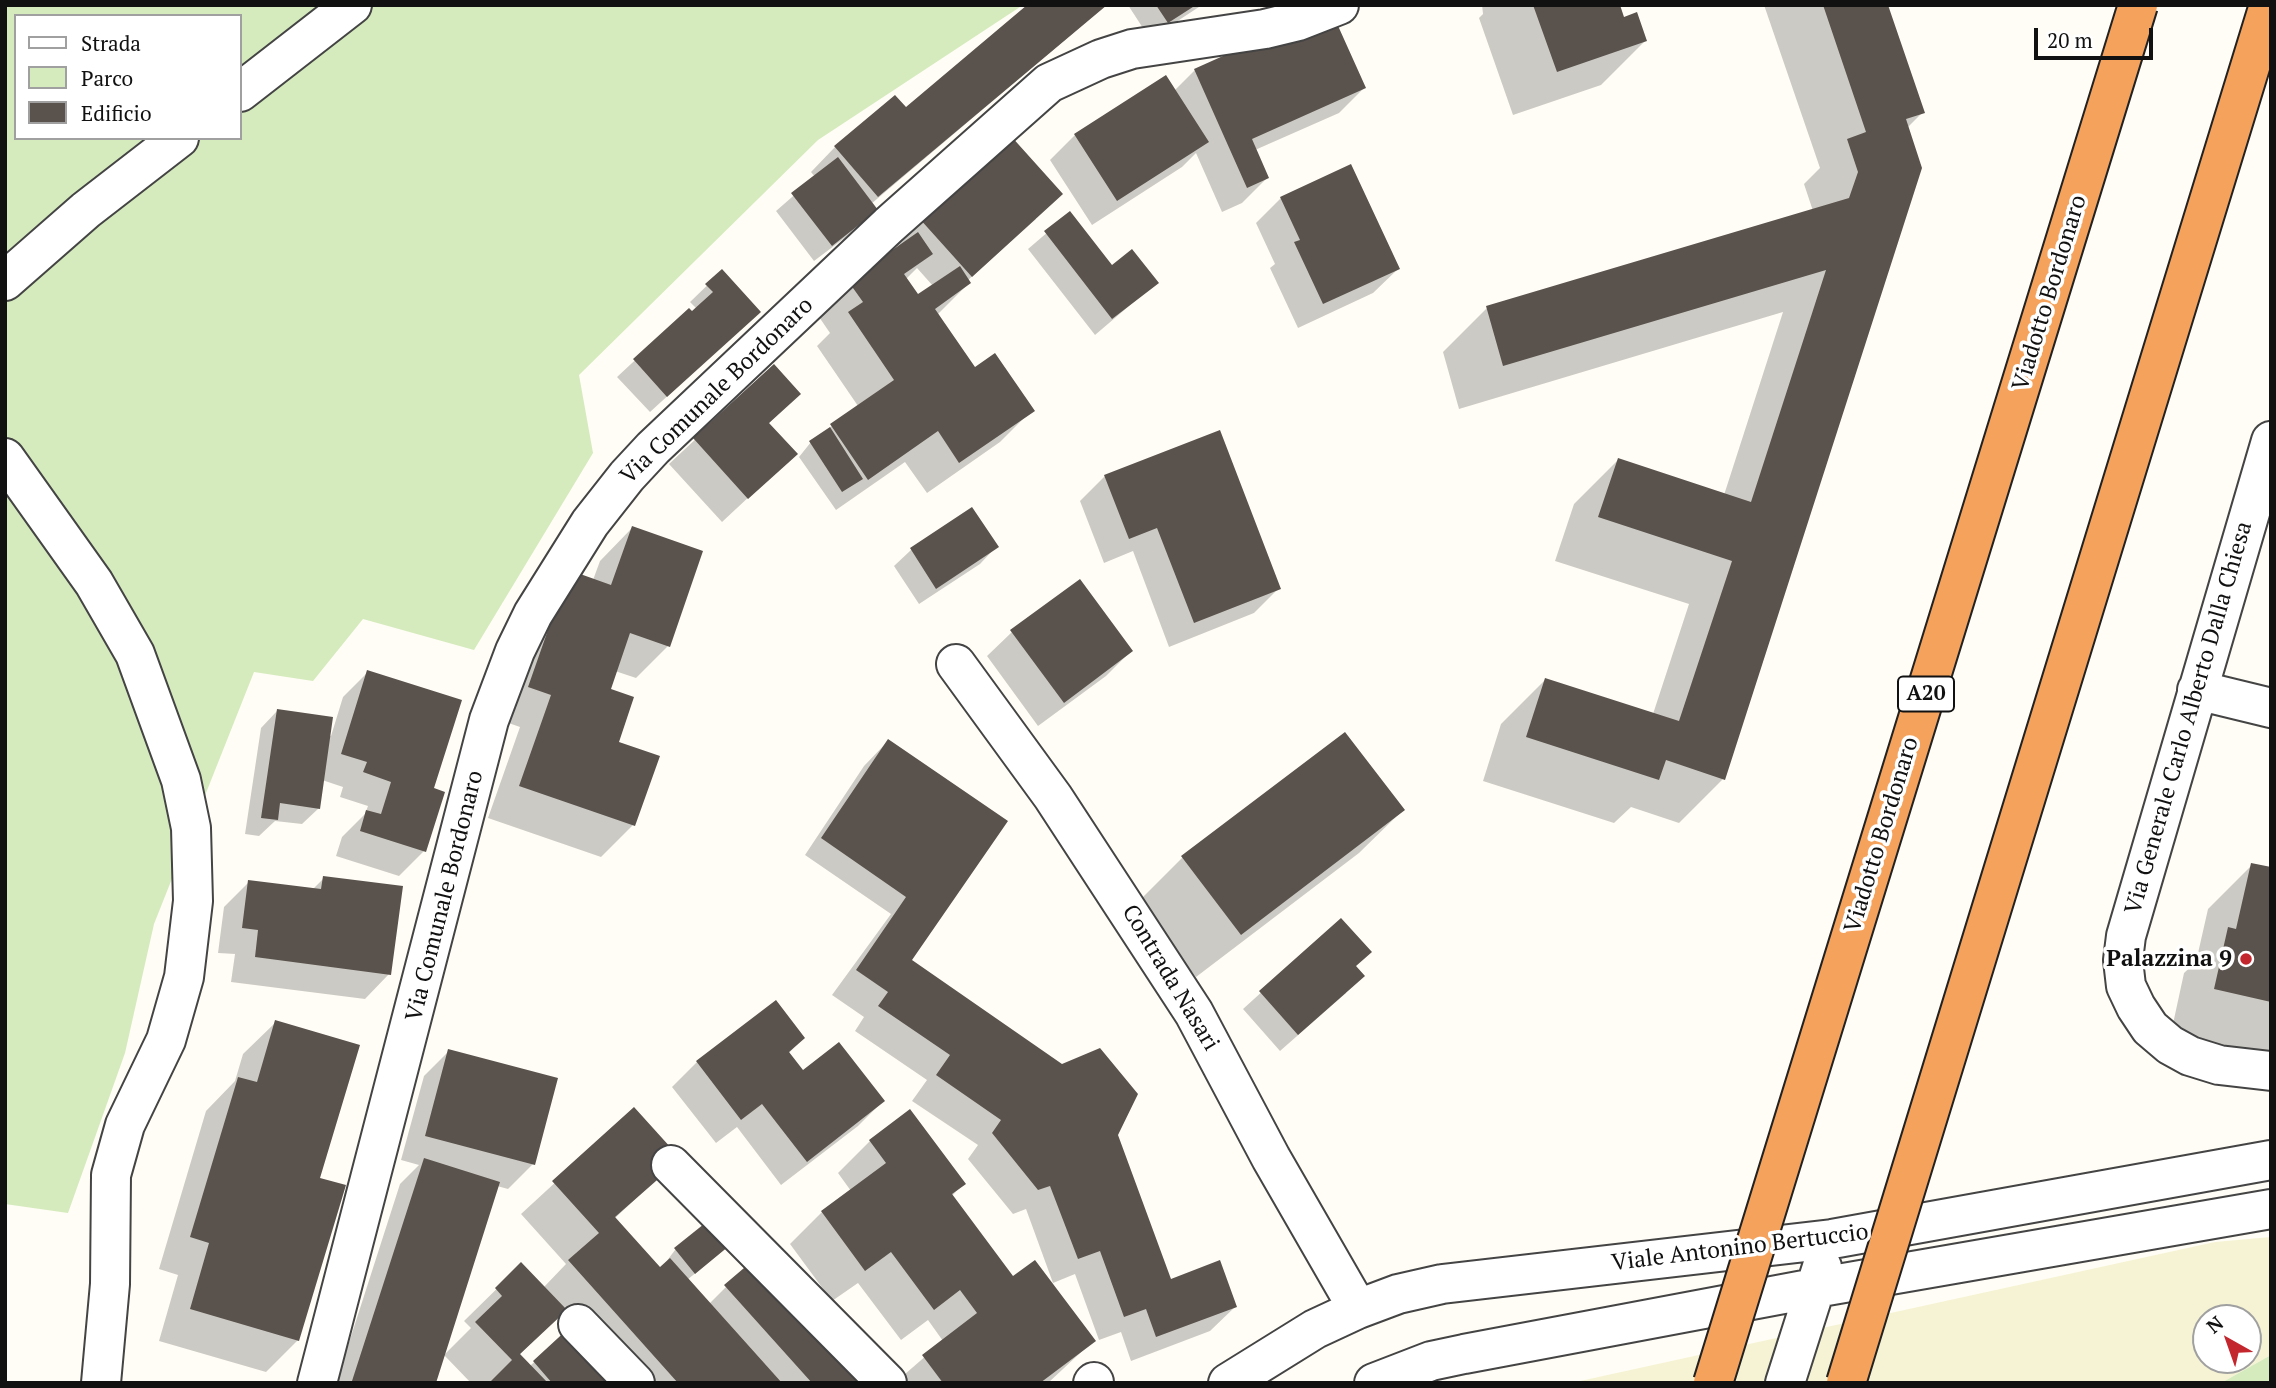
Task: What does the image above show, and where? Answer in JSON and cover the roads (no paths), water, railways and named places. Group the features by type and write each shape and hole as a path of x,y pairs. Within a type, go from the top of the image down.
{"highway":[{"name":"Viadotto Bordonaro","path":"1713,1383 2138,5"},
{"path":"1846,1383 2269,5"}],"street":[{"path":"242,90 352,5"},
{"name":"Via Comunale Bordonaro","path":"317,1383 489,720 514,651 533,614 590,523 653,448 889,225 1049,83 1101,59 1132,49 1265,29 1298,21 1339,5"},
{"path":"5,281 86,210 176,140"},
{"name":"Via Generale Carlo Alberto Dalla Chiesa","path":"2271,441 2126,936 2123,960 2126,986 2150,1028 2170,1045 2190,1056 2219,1065 2250,1071 2271,1071"},
{"path":"5,458 94,583 135,654 181,780 191,828 194,901 184,977 166,1040 125,1125 111,1175 110,1284 101,1383"},
{"name":"Contrada Nasari","path":"956,664 1054,797 1194,1013 1358,1309"},
{"path":"2197,690 2271,708"},
{"name":"Viale Antonino Bertuccio","path":"1228,1383 1315,1329 1358,1309 1398,1294 1442,1284 1832,1239 2271,1160"},
{"path":"671,1166 887,1383"},
{"name":"Viale Antonino Bertuccio","path":"1374,1383 1453,1357 1815,1288 2271,1209"},
{"path":"1785,1383 1832,1239"},
{"path":"578,1324 635,1383"}],"place":[{"name":"Palazzina 9","path":"2246,959"}]}
